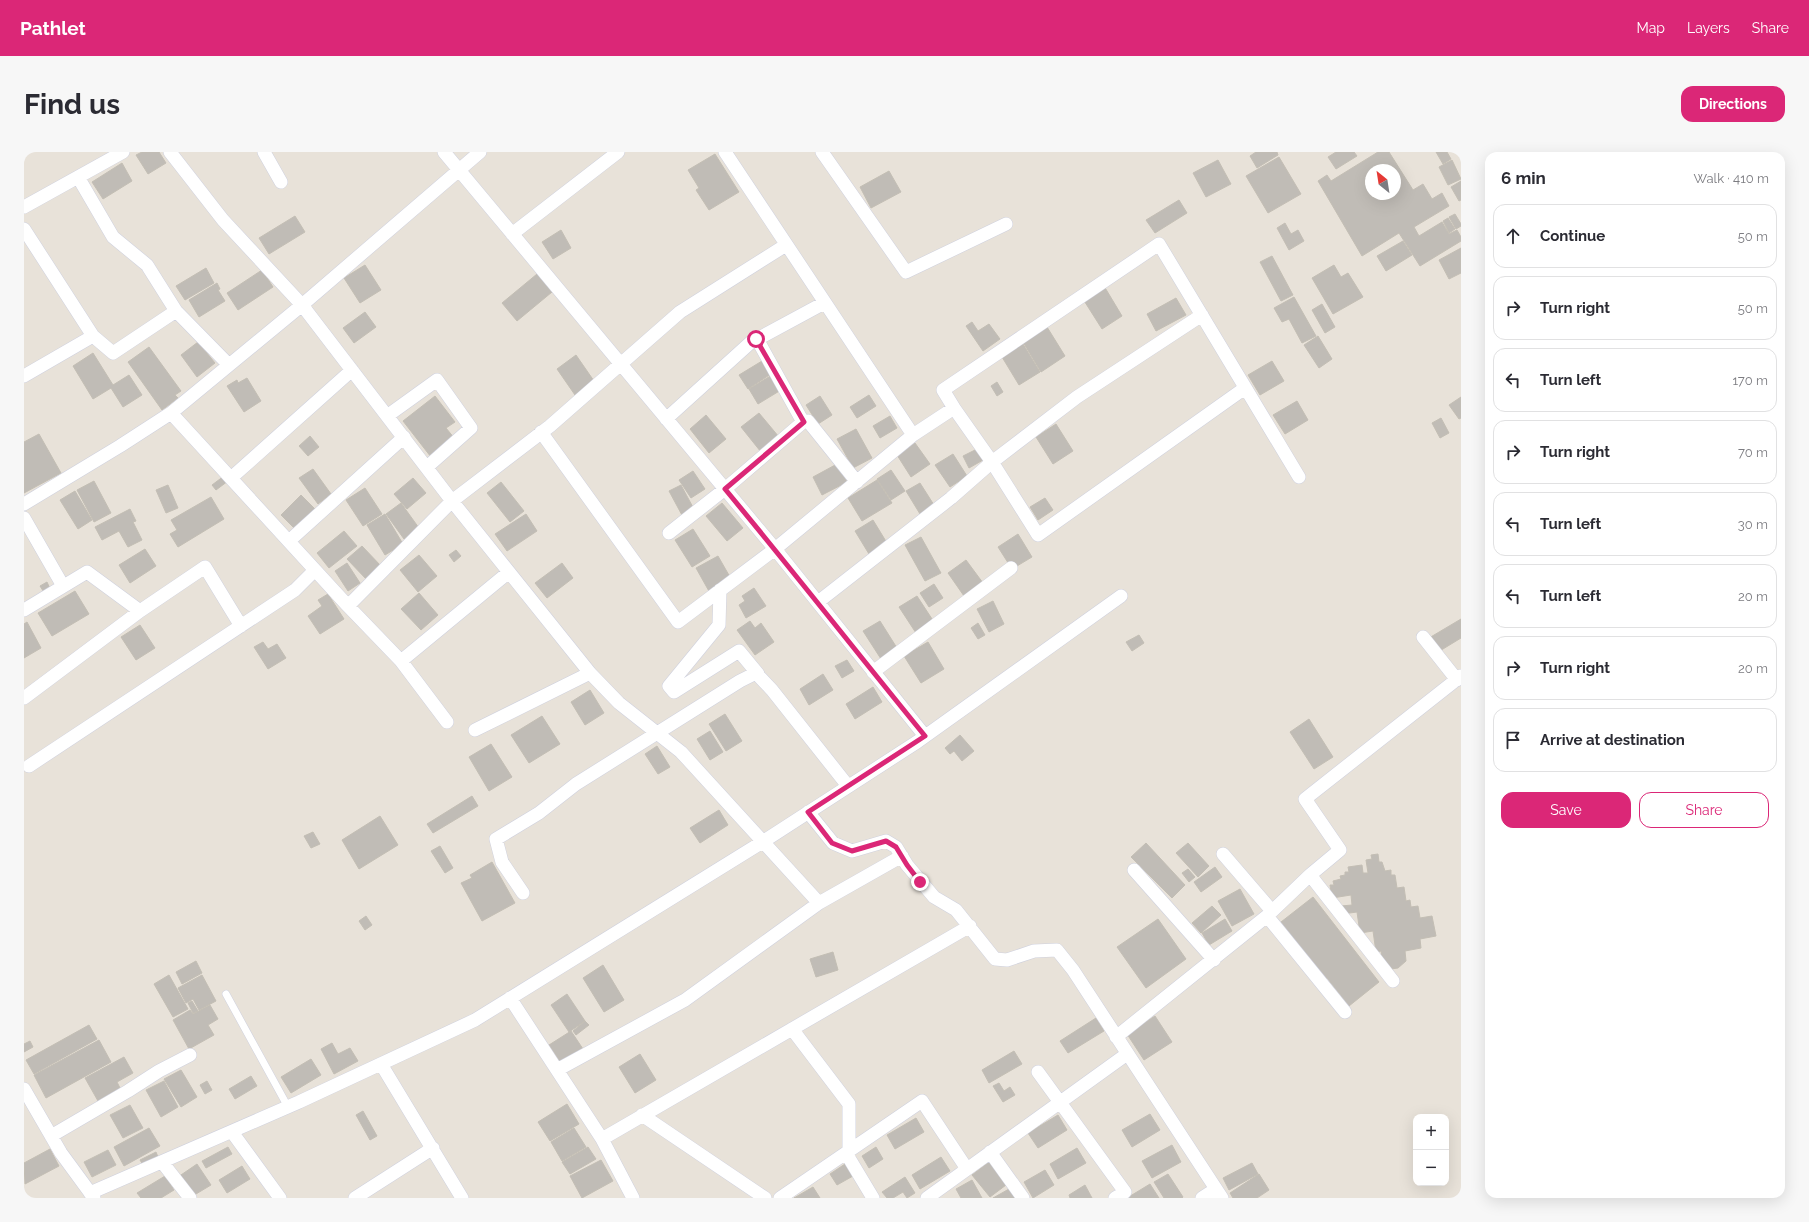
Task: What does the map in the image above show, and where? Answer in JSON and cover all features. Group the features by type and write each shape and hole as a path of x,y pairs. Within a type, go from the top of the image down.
{"street":[{"path":"24,207 123,152"},
{"path":"170,152 223,220 302,305 452,501 590,673 620,703 681,752 764,841 819,903"},
{"path":"264,152 281,182"},
{"path":"444,152 775,549 925,736"},
{"path":"24,504 120,446 171,413 302,305 458,169 480,152"},
{"path":"512,234 618,152"},
{"path":"725,152 913,435"},
{"path":"822,152 906,272 1006,224"},
{"path":"78,177 113,237 147,265 176,311 229,365"},
{"path":"24,229 93,336 113,353 176,311"},
{"path":"1245,388 1038,535 992,462 943,390 1158,244 1299,477"},
{"path":"348,606 452,501 542,432 680,312 786,245"},
{"path":"666,419 750,343 824,302"},
{"path":"818,602 951,498 992,462 1077,397 1202,315"},
{"path":"24,376 93,336"},
{"path":"756,339 804,422"},
{"path":"231,478 352,370"},
{"path":"387,416 438,380 471,428 427,467"},
{"path":"542,432 678,622 775,549 913,435 954,408"},
{"path":"171,413 348,606 401,661 447,722"},
{"path":"669,532 725,489 804,422 808,421 857,482"},
{"path":"289,541 404,437"},
{"path":"24,518 63,586"},
{"path":"24,698 140,611 205,567 241,626"},
{"path":"873,672 1011,568"},
{"path":"29,766 296,590 315,570"},
{"path":"24,610 87,572 140,611"},
{"path":"401,661 509,572"},
{"path":"720,590 719,625 669,686 674,692 739,651 848,786"},
{"path":"24,1089 61,1153 92,1195 162,1162 288,1107 474,1020 510,998 764,841 925,736 1121,596"},
{"path":"1116,1037 1270,914 1340,850 1305,799 1459,678 1423,637"},
{"path":"475,730 590,673"},
{"path":"522,893 502,862 496,839 539,813 576,784 657,732 740,681 756,673 758,674"},
{"path":"808,812 832,843 852,851 886,841 896,847 920,882 934,897 956,910 970,926 994,959 1007,960 1034,951 1057,950 1073,970 1219,1194 1202,1198"},
{"path":"1224,854 1345,1012"},
{"path":"558,1070 685,1000 819,903 902,856"},
{"path":"1134,870 1214,960"},
{"path":"1310,876 1393,980"},
{"path":"602,1138 970,926"},
{"path":"510,998 602,1138 633,1198"},
{"path":"792,1029 849,1104 847,1152 872,1198"},
{"path":"927,1198 1059,1101 1127,1054"},
{"path":"51,1136 128,1091 158,1071 190,1055"},
{"path":"381,1064 462,1198"},
{"path":"1038,1072 1125,1192 1115,1198"},
{"path":"780,1198 922,1101 967,1169"},
{"path":"642,1115 765,1198"},
{"path":"232,1132 280,1198"},
{"path":"355,1198 433,1148"},
{"path":"990,1152 1023,1198"},
{"path":"162,1162 190,1198"}],"lane":[{"path":"226,994 288,1107"}],"building":[{"path":"142,152 159,152 166,163 148,174 136,155"},
{"path":"1256,152 1277,152 1278,155 1257,168 1250,156"},
{"path":"1336,152 1354,152 1357,156 1336,169 1328,157"},
{"path":"1378,152 1389,152 1397,164 1365,164 1365,200 1401,200 1401,171 1413,190 1423,184 1432,199 1442,193 1449,206 1414,227 1419,236 1442,222 1449,234 1457,230 1461,237 1461,241 1420,266 1399,233 1362,256 1318,181 1327,175 1331,181"},
{"path":"1436,152 1447,152 1451,159 1443,164"},
{"path":"715,154 739,192 709,210 696,190 699,188 688,170"},
{"path":"1279,157 1301,194 1268,213 1246,176"},
{"path":"1218,160 1231,184 1206,197 1193,173"},
{"path":"1452,160 1461,179 1448,185 1439,167"},
{"path":"122,163 132,181 103,199 92,182"},
{"path":"889,171 901,192 871,208 860,187"},
{"path":"1461,181 1461,200 1459,201 1451,187"},
{"path":"1179,200 1187,213 1155,233 1146,220"},
{"path":"1455,214 1461,224 1461,226 1456,229 1449,217"},
{"path":"295,216 305,232 269,254 259,238"},
{"path":"1448,218 1455,229 1449,233 1443,221"},
{"path":"1285,223 1291,234 1298,230 1304,241 1289,250 1277,228"},
{"path":"561,230 571,248 553,259 542,242"},
{"path":"1403,241 1412,255 1386,271 1377,256"},
{"path":"1461,248 1461,273 1449,279 1439,260"},
{"path":"1272,256 1293,295 1281,301 1260,262"},
{"path":"365,265 381,290 360,303 344,278"},
{"path":"1334,265 1341,277 1348,273 1363,297 1333,314 1312,278"},
{"path":"206,268 214,283 185,300 176,286"},
{"path":"262,270 273,287 238,310 227,293"},
{"path":"537,274 552,292 517,321 502,303"},
{"path":"217,283 220,289 218,290 225,301 199,317 189,300"},
{"path":"1104,286 1122,316 1102,329 1083,299"},
{"path":"1294,297 1316,336 1302,343 1289,319 1282,322 1274,308"},
{"path":"1176,298 1186,315 1156,331 1147,314"},
{"path":"1322,304 1335,327 1325,333 1312,310"},
{"path":"365,312 376,327 354,343 343,328"},
{"path":"972,322 978,331 989,324 1000,339 983,351 966,326"},
{"path":"1047,327 1065,356 1041,372 1023,342"},
{"path":"1318,336 1332,359 1319,368 1304,345"},
{"path":"198,342 215,363 197,377 181,355"},
{"path":"1023,344 1040,372 1019,385 1002,357"},
{"path":"149,347 181,391 175,395 178,398 162,410 128,362"},
{"path":"93,353 113,385 129,375 142,395 123,407 111,388 93,399 73,366"},
{"path":"576,355 594,381 575,395 557,369"},
{"path":"762,361 771,374 748,389 739,375"},
{"path":"1272,361 1284,381 1260,395 1248,375"},
{"path":"772,375 781,390 758,404 749,389"},
{"path":"247,378 261,401 244,412 227,386 237,380 238,383"},
{"path":"997,382 1003,392 997,396 991,386"},
{"path":"869,395 876,406 857,418 850,407"},
{"path":"435,396 455,422 446,428 455,439 431,457 403,421"},
{"path":"820,396 832,415 818,424 806,405"},
{"path":"1461,397 1461,418 1459,419 1449,405"},
{"path":"1297,401 1308,420 1285,434 1273,415"},
{"path":"759,413 779,437 761,452 741,427"},
{"path":"706,415 726,439 709,453 690,429"},
{"path":"890,416 897,428 880,438 873,426"},
{"path":"1441,418 1449,433 1440,438 1432,423"},
{"path":"1056,424 1073,451 1053,464 1036,437"},
{"path":"856,429 872,458 853,468 837,439"},
{"path":"39,434 61,473 24,493 24,442"},
{"path":"310,436 319,447 308,456 299,446"},
{"path":"915,443 930,464 911,477 897,455"},
{"path":"977,449 983,460 969,468 963,456"},
{"path":"953,454 967,476 950,487 935,465"},
{"path":"837,464 847,482 822,495 813,477"},
{"path":"313,469 331,494 318,504 299,478"},
{"path":"891,470 905,491 891,500 877,479"},
{"path":"693,471 705,489 691,498 679,480"},
{"path":"224,476 228,481 216,490 212,485"},
{"path":"413,478 426,493 407,509 394,494"},
{"path":"877,480 892,503 862,521 848,498"},
{"path":"94,481 111,513 94,522 77,490"},
{"path":"501,482 524,511 510,522 487,493"},
{"path":"920,483 934,505 920,514 906,491"},
{"path":"168,485 178,508 166,513 156,490"},
{"path":"681,485 695,511 683,517 669,491"},
{"path":"365,488 382,514 363,526 346,500"},
{"path":"75,491 92,520 78,529 60,500"},
{"path":"301,495 315,509 295,529 281,515"},
{"path":"211,497 224,519 178,547 170,534 177,530 171,520"},
{"path":"1045,498 1053,510 1038,520 1030,507"},
{"path":"401,503 419,528 404,539 386,514"},
{"path":"722,503 743,528 727,541 706,516"},
{"path":"130,509 136,521 133,522 142,540 128,547 119,531 102,540 95,527"},
{"path":"385,514 403,544 385,555 367,525"},
{"path":"526,514 537,531 507,551 495,534"},
{"path":"873,520 887,543 869,554 855,531"},
{"path":"693,529 710,556 692,567 675,540"},
{"path":"344,531 357,546 329,568 317,553"},
{"path":"1018,534 1032,557 1012,569 998,547"},
{"path":"921,537 941,573 925,581 905,545"},
{"path":"362,546 381,566 367,580 347,559"},
{"path":"145,549 156,566 130,583 119,565"},
{"path":"456,550 461,556 454,562 449,555"},
{"path":"419,555 437,576 418,592 400,570"},
{"path":"718,556 730,577 710,593 696,568"},
{"path":"966,560 983,583 964,596 948,573"},
{"path":"347,563 360,583 348,591 335,571"},
{"path":"562,563 573,578 547,598 535,583"},
{"path":"47,582 51,591 45,594 40,586"},
{"path":"934,584 943,598 929,607 920,593"},
{"path":"754,588 766,606 746,618 739,605 745,601 742,596"},
{"path":"75,591 89,614 52,636 38,613"},
{"path":"419,593 438,615 421,630 401,609"},
{"path":"328,594 344,619 320,634 308,616 322,606 318,600"},
{"path":"917,596 934,622 916,633 899,607"},
{"path":"993,601 1004,624 989,632 977,609"},
{"path":"1461,619 1461,638 1438,652 1429,638"},
{"path":"750,621 755,628 761,623 774,642 755,655 737,630"},
{"path":"880,621 897,648 881,659 863,631"},
{"path":"27,622 41,648 24,658 24,624"},
{"path":"978,623 985,635 978,639 971,628"},
{"path":"140,625 155,648 136,660 121,637"},
{"path":"1139,635 1144,643 1132,651 1126,642"},
{"path":"263,642 268,649 277,644 286,658 268,669 254,647"},
{"path":"928,642 944,669 921,683 904,656"},
{"path":"847,660 854,671 842,678 835,666"},
{"path":"823,674 833,690 809,705 800,689"},
{"path":"873,687 882,702 855,719 846,704"},
{"path":"590,690 604,713 585,725 571,702"},
{"path":"725,714 742,741 726,751 709,724"},
{"path":"542,716 560,744 529,763 511,735"},
{"path":"1309,719 1333,757 1314,769 1290,732"},
{"path":"710,731 723,752 710,760 697,739"},
{"path":"960,735 974,751 962,761 954,751 950,754 945,748"},
{"path":"491,744 512,777 489,791 469,757"},
{"path":"657,746 670,767 658,774 645,754"},
{"path":"472,796 478,806 433,833 427,824"},
{"path":"719,810 728,825 700,843 690,828"},
{"path":"380,816 398,845 359,869 342,840"},
{"path":"313,832 320,844 311,848 304,836"},
{"path":"1146,843 1185,885 1172,898 1131,857"},
{"path":"1188,843 1209,866 1198,877 1176,853"},
{"path":"440,846 453,868 445,873 431,851"},
{"path":"1378,854 1379,862 1382,862 1385,871 1391,870 1391,875 1395,875 1397,888 1404,887 1406,901 1410,900 1411,907 1418,906 1420,918 1432,916 1436,936 1420,939 1421,948 1405,951 1406,961 1398,968 1391,969 1391,967 1387,967 1383,963 1381,951 1376,952 1373,931 1360,933 1357,912 1342,914 1341,906 1352,905 1351,895 1332,898 1330,885 1334,885 1333,881 1341,879 1340,876 1345,875 1345,872 1349,872 1348,867 1362,865 1363,873 1368,873 1366,860 1372,859 1371,855"},
{"path":"492,862 515,903 482,921 461,883 472,878 470,875"},
{"path":"1215,867 1222,877 1201,892 1194,882"},
{"path":"1188,869 1195,877 1189,882 1182,873"},
{"path":"1240,889 1254,914 1232,926 1218,901"},
{"path":"1313,897 1379,982 1349,1006 1327,978 1325,980 1281,922"},
{"path":"1212,906 1221,915 1201,933 1192,923"},
{"path":"366,916 372,925 365,930 359,921"},
{"path":"1158,919 1186,959 1146,988 1117,947"},
{"path":"1225,919 1232,931 1209,945 1202,933"},
{"path":"833,952 838,970 816,977 810,959"},
{"path":"196,961 202,973 182,984 176,972"},
{"path":"603,965 624,1000 604,1012 583,978"},
{"path":"169,975 188,1009 173,1017 154,984"},
{"path":"202,975 216,1001 199,1010 193,999 186,1003 178,988"},
{"path":"567,994 585,1021 569,1032 551,1005"},
{"path":"192,1001 198,1011 193,1013 188,1003"},
{"path":"210,1005 218,1019 208,1025 214,1035 189,1049 173,1020 190,1010 193,1014"},
{"path":"1155,1016 1172,1042 1144,1060 1127,1034"},
{"path":"1096,1018 1104,1031 1068,1053 1060,1041"},
{"path":"585,1021 589,1025 576,1035 573,1031"},
{"path":"89,1025 97,1039 34,1074 26,1060"},
{"path":"571,1031 583,1049 561,1063 549,1045"},
{"path":"99,1040 111,1062 46,1098 34,1075"},
{"path":"30,1041 33,1047 24,1052 24,1044"},
{"path":"332,1043 338,1054 350,1048 358,1061 334,1074 321,1049"},
{"path":"1014,1051 1022,1064 989,1083 982,1070"},
{"path":"640,1054 656,1080 635,1093 619,1067"},
{"path":"124,1057 133,1073 117,1082 120,1088 98,1101 85,1078"},
{"path":"311,1059 321,1075 291,1093 281,1077"},
{"path":"181,1070 197,1097 181,1107 164,1079"},
{"path":"251,1076 257,1086 235,1099 229,1089"},
{"path":"164,1081 178,1107 161,1117 146,1090"},
{"path":"207,1081 212,1090 205,1094 200,1085"},
{"path":"999,1083 1004,1091 1010,1087 1015,1095 1003,1102 993,1086"},
{"path":"567,1104 579,1124 550,1141 538,1122"},
{"path":"130,1105 143,1128 123,1138 110,1115"},
{"path":"363,1111 377,1136 370,1140 356,1115"},
{"path":"1150,1114 1160,1130 1132,1147 1122,1130"},
{"path":"1058,1115 1067,1130 1038,1148 1028,1133"},
{"path":"916,1118 924,1132 895,1149 887,1135"},
{"path":"149,1128 160,1146 124,1166 114,1147"},
{"path":"574,1128 586,1147 562,1161 551,1142"},
{"path":"1172,1145 1181,1162 1152,1178 1142,1161"},
{"path":"228,1147 232,1154 206,1168 202,1161"},
{"path":"588,1147 596,1159 570,1174 562,1162"},
{"path":"876,1147 883,1159 869,1168 862,1156"},
{"path":"1077,1148 1086,1163 1058,1179 1050,1164"},
{"path":"50,1149 59,1166 25,1184 24,1163"},
{"path":"108,1150 116,1165 92,1177 84,1162"},
{"path":"156,1152 158,1157 143,1165 140,1160"},
{"path":"941,1157 950,1171 920,1189 912,1175"},
{"path":"601,1160 613,1181 582,1198 570,1176"},
{"path":"989,1162 1006,1185 990,1197 972,1175"},
{"path":"1252,1163 1258,1174 1229,1190 1223,1178"},
{"path":"197,1164 211,1185 191,1197 178,1177"},
{"path":"845,1164 853,1176 837,1185 830,1174"},
{"path":"242,1166 250,1179 227,1193 219,1180"},
{"path":"1045,1170 1054,1185 1033,1198 1024,1182"},
{"path":"1168,1174 1183,1197 1182,1198 1164,1198 1154,1182"},
{"path":"1259,1174 1269,1190 1257,1198 1233,1198 1230,1193"},
{"path":"165,1176 174,1190 161,1198 141,1198 137,1193"},
{"path":"905,1177 915,1193 907,1198 903,1192 893,1198 887,1198 882,1192"},
{"path":"972,1180 982,1198 961,1198 956,1189"},
{"path":"1150,1184 1159,1198 1127,1198"},
{"path":"1085,1185 1092,1198 1070,1198 1069,1195"},
{"path":"813,1187 820,1198 794,1198"},
{"path":"1009,1189 1015,1198 993,1198"}],"route":[{"path":"756,339 804,422 725,489 925,736 808,812 832,843 852,851 886,841 896,847 920,882"}]}
